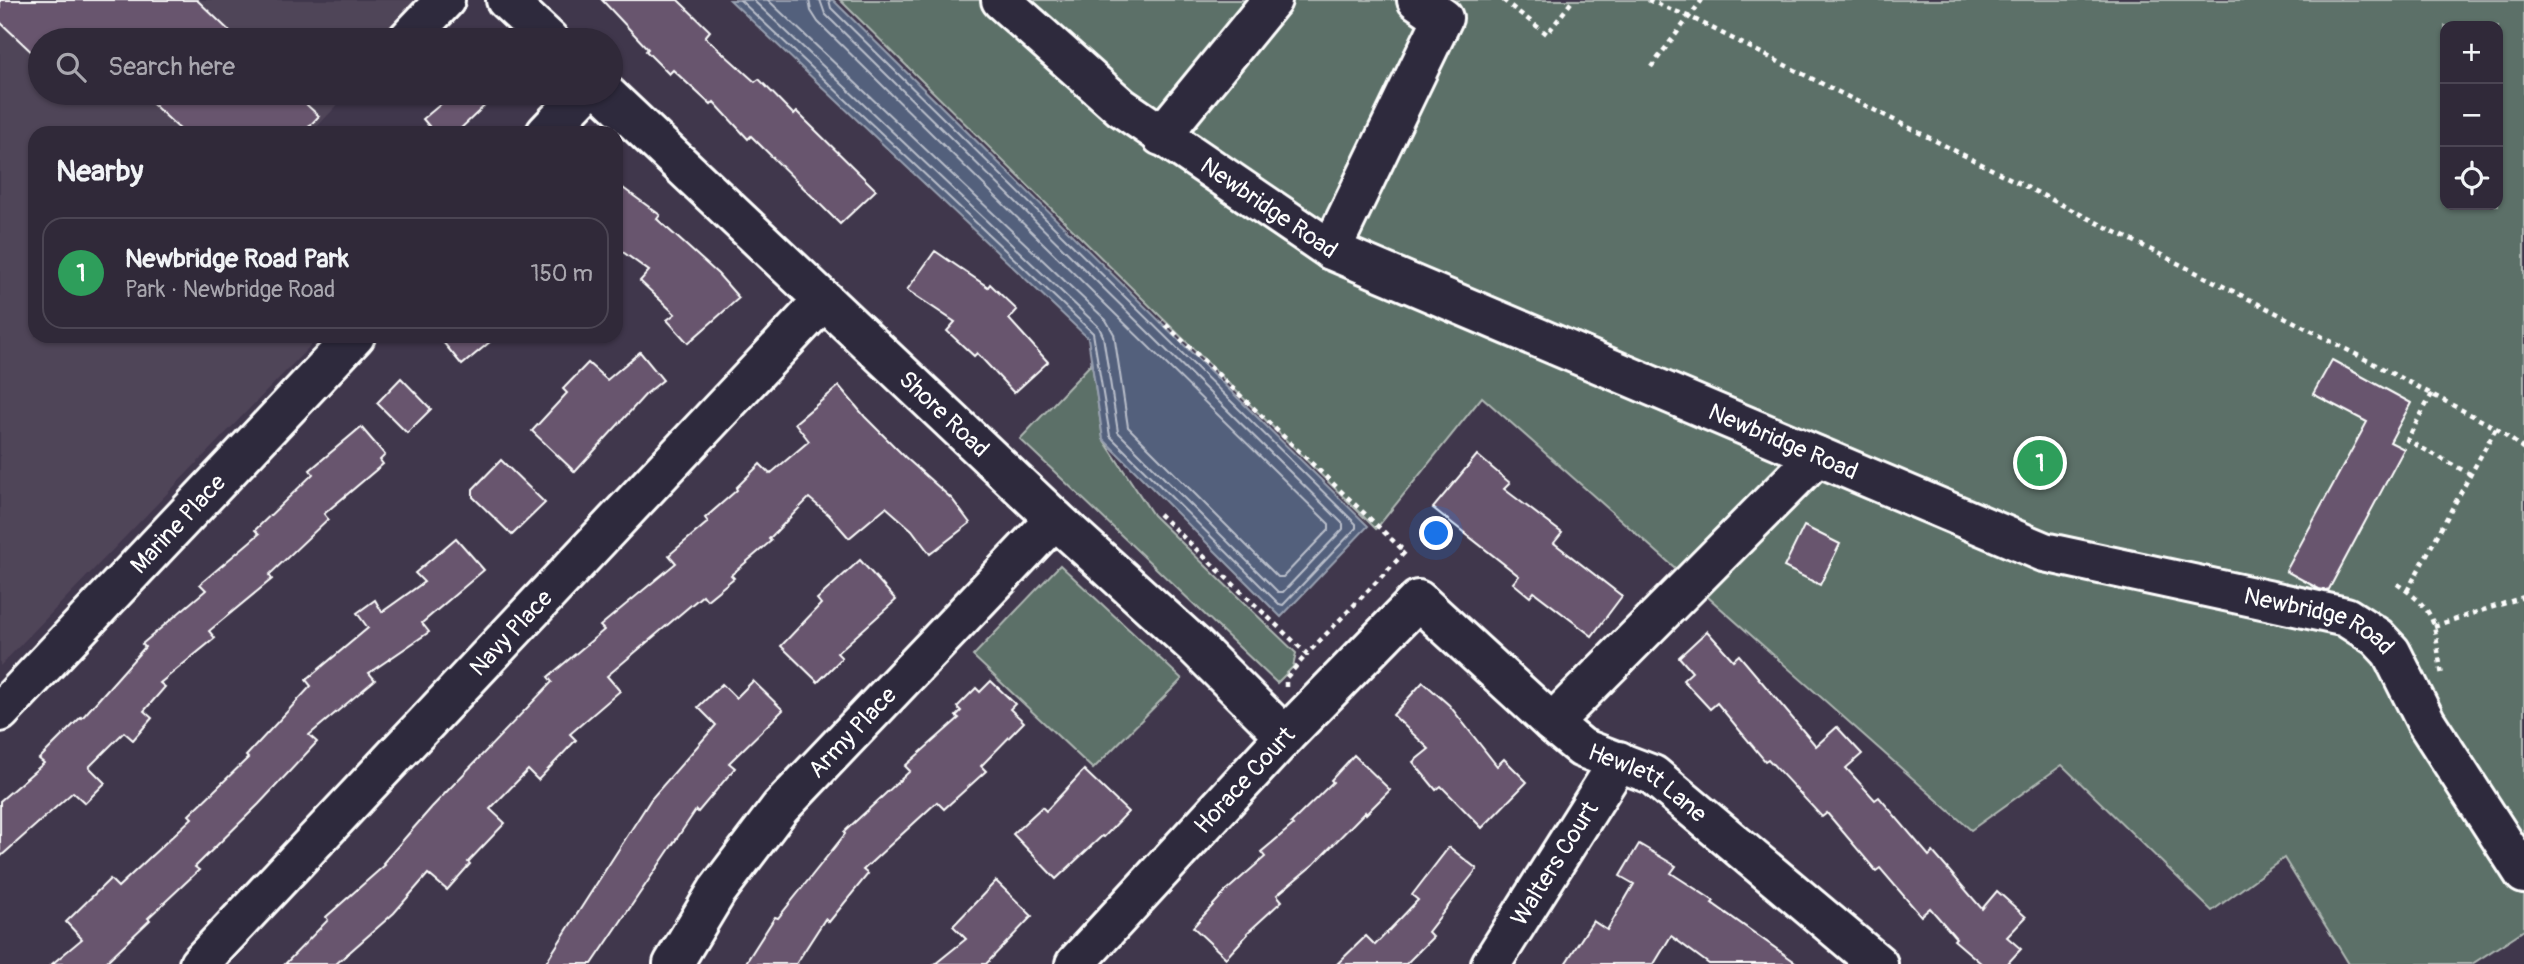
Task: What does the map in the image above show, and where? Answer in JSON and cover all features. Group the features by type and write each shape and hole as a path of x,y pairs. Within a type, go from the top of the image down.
{"street":[{"path":"418,28 444,0"},
{"path":"506,0 536,28"},
{"name":"Newbridge Road","path":"1000,0 1121,107 1331,250 2044,552 2346,617 2377,637 2391,652 2426,722 2524,874"},
{"path":"1161,136 1272,0"},
{"path":"1331,250 1443,18 1417,0"},
{"path":"553,126 573,105"},
{"name":"Shore Road","path":"618,105 1055,519 1195,646 1286,736"},
{"name":"Navy Place","path":"198,964 824,300"},
{"name":"Marine Place","path":"0,712 348,343"},
{"path":"1552,723 1817,456"},
{"name":"Army Place","path":"673,964 717,891 780,808 1055,519"},
{"name":"Hewlett Lane","path":"1418,600 1582,748 1653,775 1872,962"},
{"name":"Horace Court","path":"1075,964 1286,736 1418,600"},
{"name":"Walters Court","path":"1491,964 1619,761"}],"path":[{"path":"1503,0 1547,34 1573,0"},
{"path":"1648,0 1690,17 2300,325 2496,428 2524,449"},
{"path":"1651,67 1702,0"},
{"path":"1162,321 1405,552 1286,678"},
{"path":"2431,394 2407,440 2470,474"},
{"path":"2407,591 2496,428"},
{"path":"1160,514 1307,654"},
{"path":"2397,584 2417,598 2432,615 2444,684"},
{"path":"2434,626 2524,597"}],"shaded area":[{"path":"0,0 437,0 410,28 28,28 28,105 338,105 318,126 28,126 28,343 313,343 0,666"}],"green space":[{"path":"840,0 2524,0 2524,930 2472,964 2349,964 2284,858 2212,911 2062,765 1971,830 1482,397 1376,529"},
{"path":"1092,363 1103,439 1153,515 1296,653 1293,667 1277,683 1020,439"},
{"path":"1060,565 1182,679 1093,769 973,656"}],"water":[{"path":"730,0 833,0 1368,526 1281,617 1103,439 1088,338"}],"building":[{"path":"0,0 197,0 226,28 28,28 28,49 0,22"},
{"path":"602,0 678,0 710,31 705,37 755,82 759,79 794,115 797,112 876,190 840,224 751,136 748,139 714,102 711,105 673,70 669,74"},
{"path":"154,105 307,105 319,116 310,126 176,126"},
{"path":"440,105 485,105 463,126 429,126 423,119"},
{"path":"623,188 660,215 657,219 718,274 739,298 688,343 667,320 675,314 640,281 649,271 623,252"},
{"path":"935,251 988,287 990,284 1017,310 1009,319 1048,362 1014,393 977,353 974,356 947,331 955,322 907,290"},
{"path":"444,343 489,343 462,365"},
{"path":"640,352 663,380 646,394 575,472 532,431 567,393 563,389 588,363 607,380"},
{"path":"2332,360 2411,403 2390,442 2404,449 2328,591 2286,571 2367,422 2313,394"},
{"path":"401,378 431,409 407,433 377,403"},
{"path":"839,386 905,457 952,499 970,523 930,554 912,530 886,507 849,538 829,515 809,498 769,539 771,541 731,575 734,578 707,600 703,595 607,676 620,691 570,734 576,740 538,780 528,770 490,809 505,823 468,862 470,864 447,890 428,874 394,913 336,964 285,964 328,920 326,917 385,865 383,863 432,807 552,682 548,677 604,630 600,626 676,563 669,555 708,522 705,518 737,490 760,464 770,474 809,441 795,423"},
{"path":"361,427 385,455 380,460 383,464 324,514 328,519 269,575 272,579 209,631 215,638 160,683 165,687 144,711 152,718 133,740 124,732 89,767 105,783 85,803 73,792 0,857 0,801 44,763 39,759 82,718 145,647 142,644 206,590 200,584 259,534 255,530 313,474 310,470"},
{"path":"1477,455 1510,483 1504,489 1562,533 1554,543 1622,596 1592,636 1534,592 1530,597 1513,583 1519,576 1433,508"},
{"path":"501,460 545,503 512,535 473,497 473,489"},
{"path":"1804,526 1840,544 1820,585 1784,567"},
{"path":"456,538 484,570 422,623 429,632 369,673 375,680 309,735 317,742 195,867 199,870 104,964 52,964 82,939 66,922 110,879 118,887 192,818 189,815 248,758 246,756 311,686 306,680 368,628 357,613 375,600 382,612 424,582 415,573"},
{"path":"860,560 896,600 837,653 842,658 818,682 781,646 821,604 817,599"},
{"path":"1707,631 1733,660 1739,655 1816,746 1837,727 1862,754 1846,768 1875,800 1879,797 1929,856 1933,852 1982,909 1997,891 2026,917 2007,937 2021,949 2007,964 1982,964 1954,940 1956,938 1930,908 1921,916 1880,868 1876,871 1827,813 1822,817 1768,759 1765,761 1717,703 1710,709 1683,680 1692,672 1679,657"},
{"path":"753,681 783,710 729,763 735,768 698,812 696,810 592,964 545,964 651,799 716,725 698,707 722,684 736,698"},
{"path":"991,681 1015,704 1010,709 1024,722 981,766 986,771 944,809 937,802 863,870 868,874 829,922 825,919 796,964 745,964 775,917 778,918 844,832 910,771 905,766 959,718 956,716 961,711 957,707 976,688 980,692"},
{"path":"1423,682 1449,705 1497,766 1504,759 1527,782 1482,828 1441,786 1436,790 1413,762 1429,749 1393,715"},
{"path":"1354,755 1390,790 1314,864 1277,895 1282,901 1247,933 1226,958 1193,927 1226,891 1265,857 1261,852 1293,825 1291,823 1333,782 1331,780"},
{"path":"1084,770 1128,812 1056,879 1013,834 1042,807 1046,811"},
{"path":"1639,844 1676,866 1671,873 1714,901 1712,903 1798,964 1709,964 1671,936 1654,964 1565,964 1593,921 1607,930 1634,884 1620,876"},
{"path":"1449,847 1477,869 1428,932 1433,937 1406,964 1337,964 1366,936 1375,945 1418,900 1412,895"},
{"path":"996,881 1032,916 986,964 935,964 966,939 953,926"}],"place":[{"name":"Newbridge Road Park","path":"2040,463"}]}
